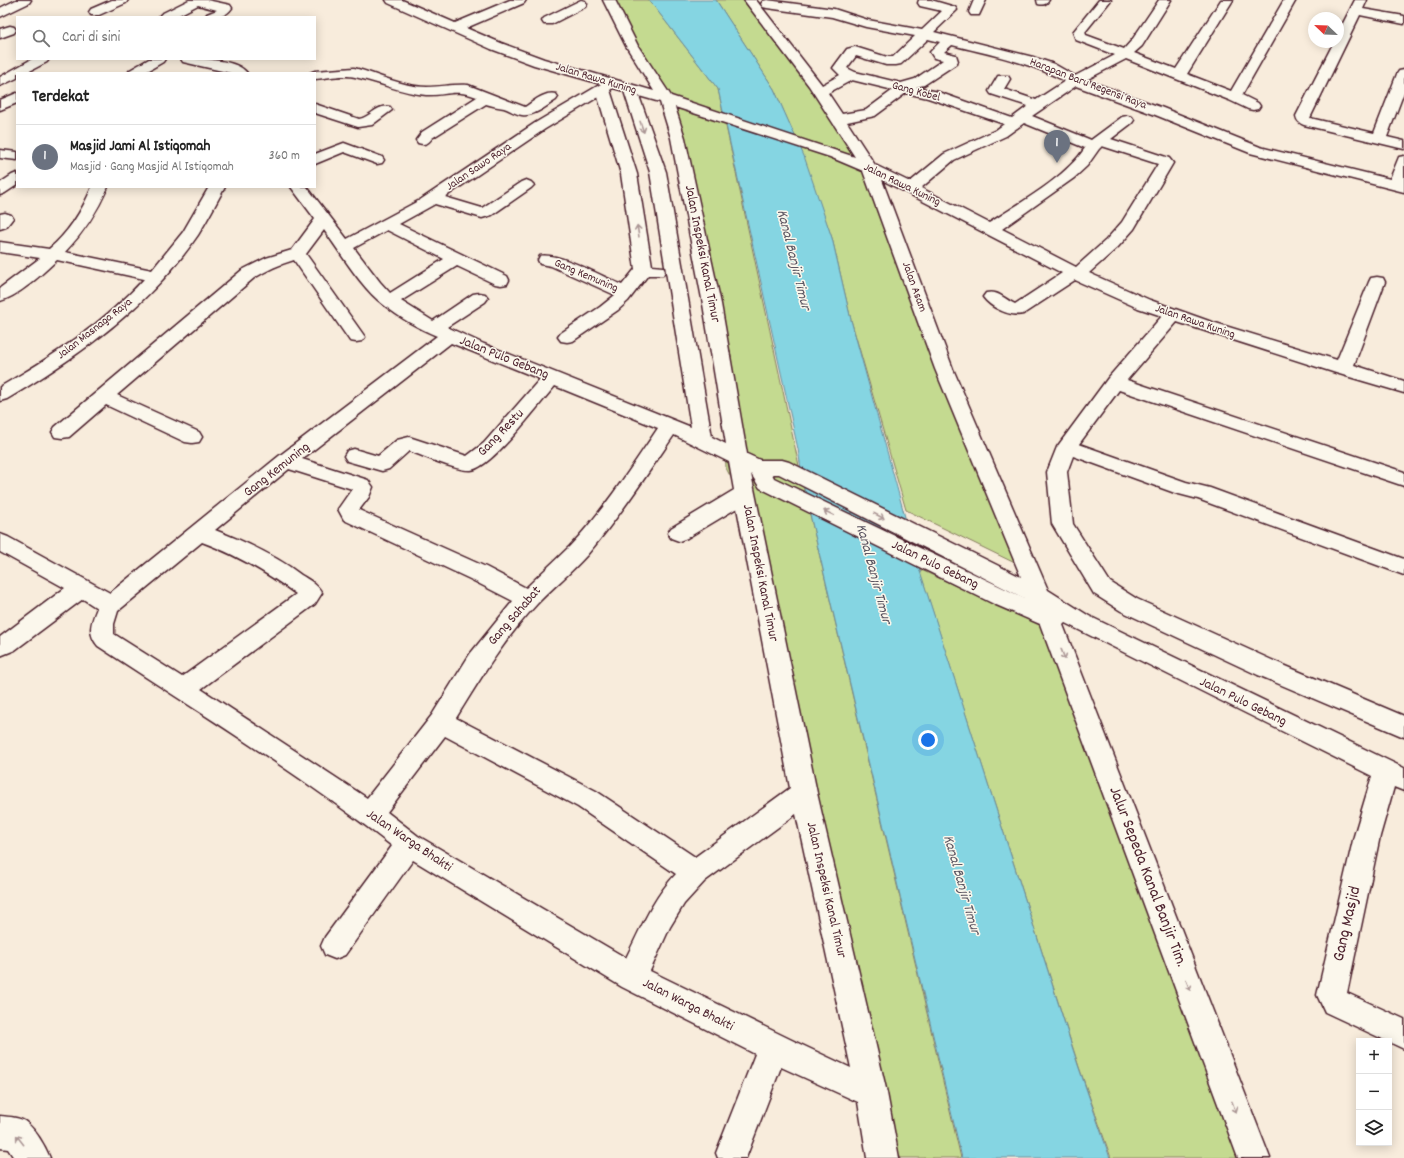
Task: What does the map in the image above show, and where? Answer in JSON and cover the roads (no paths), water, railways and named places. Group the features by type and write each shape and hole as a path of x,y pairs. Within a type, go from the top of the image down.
{"street":[{"path":"0,13 25,0"},
{"path":"97,11 122,0"},
{"name":"Jalan Rawa Kuning","path":"392,0 533,60 607,87 630,90 696,108 835,154 870,168 1075,274 1144,304 1343,369 1404,387"},
{"path":"406,7 423,0"},
{"path":"455,28 520,0"},
{"path":"850,75 842,71 840,68 852,52 886,61 896,61 951,10 924,2 909,0"},
{"path":"975,12 980,0"},
{"path":"1105,0 1079,32 1081,37 1234,97 1253,106"},
{"path":"911,189 949,157 1001,134 1038,104 1075,81 1126,54 1137,43 1165,0"},
{"path":"1179,76 1227,0"},
{"path":"1234,97 1290,0"},
{"path":"167,16 197,1 226,8 224,11 213,16"},
{"path":"548,21 578,2 610,2"},
{"name":"Jalan Inspeksi Kanal Timur","path":"610,2 632,46 666,100 678,138 687,176 712,304 721,363 751,475 804,793 872,1093 883,1158"},
{"name":"Harapan Baru Regensi Raya","path":"761,3 815,5 834,14 866,24 925,34 1037,63 1049,67 1075,81 1158,111 1255,150 1400,186"},
{"name":"Jalan Asam","path":"761,3 870,168 944,369 1044,607"},
{"path":"1404,20 1358,6 1302,116 1304,120 1309,122 1404,145"},
{"path":"0,27 10,30 0,34"},
{"path":"838,119 870,113 910,83 920,82 951,61 951,58 949,57 936,54 938,50 950,40"},
{"path":"18,72 40,60"},
{"path":"137,72 156,60"},
{"path":"191,60 205,64 226,67 239,72"},
{"path":"193,72 205,64"},
{"path":"316,75 354,72 410,88 427,91 458,88 468,90 524,111 528,111 551,97"},
{"path":"0,82 16,73"},
{"path":"1379,139 1404,74"},
{"path":"820,92 850,75"},
{"name":"Gang Kobel","path":"850,75 934,95 1096,143 1164,161 1166,163 1138,207 1136,215 1115,240 1075,274"},
{"path":"1003,79 996,91 1038,104"},
{"path":"607,87 629,174 634,280"},
{"name":"Jalan Sawo Raya","path":"345,246 388,224 433,198 544,124 607,87"},
{"path":"630,90 658,172 703,441"},
{"path":"0,93 16,96"},
{"path":"0,106 16,97"},
{"path":"423,140 427,135 484,99 491,100 544,124 568,128"},
{"path":"316,108 358,123 367,122 385,110"},
{"path":"990,230 1069,175 1082,163 1096,143 1128,120"},
{"path":"316,160 344,147 377,160"},
{"path":"0,154 16,156"},
{"path":"1400,186 1404,160"},
{"path":"610,166 626,164"},
{"path":"0,190 16,179"},
{"path":"433,198 482,214 526,185"},
{"path":"0,296 22,281 54,255 75,231 91,208 100,188"},
{"name":"Jalan Masnaga Raya","path":"0,395 56,360 117,315 156,276 186,240 215,188"},
{"name":"Jalan Pulo Gebang","path":"300,188 374,286 389,301 440,332 670,425 703,441 751,475 1044,607 1081,622 1395,776"},
{"path":"62,432 248,274 264,263 278,258 298,254 323,220"},
{"path":"388,224 501,280"},
{"path":"0,247 54,255 156,276"},
{"path":"298,254 356,337"},
{"path":"389,301 456,259"},
{"name":"Gang Kemuning","path":"546,260 634,280"},
{"path":"567,337 609,309 634,280 675,270"},
{"path":"992,297 1007,307 1017,310 1075,274"},
{"path":"1343,369 1377,282"},
{"name":"Gang Kemuning","path":"109,606 286,461 321,435 479,298"},
{"path":"1174,315 1115,382 1067,447 1057,472 1063,524 1102,588 1136,608 1266,668 1404,727"},
{"name":"Gang Restu","path":"354,456 382,464 404,445 409,444 464,463 472,463 491,448 552,377"},
{"path":"1115,382 1404,478"},
{"path":"103,396 192,437"},
{"name":"Gang Sahabat","path":"370,814 441,722 478,661 528,598 578,551 601,523 624,494 670,425"},
{"path":"1067,447 1182,488 1203,493 1404,567"},
{"path":"286,461 362,485 362,492 348,509 351,514 528,598"},
{"name":"Jalan Pulo Gebang","path":"751,475 782,467 1005,589"},
{"path":"679,533 751,475"},
{"path":"183,689 307,598 311,593 265,561 244,550 200,533"},
{"path":"0,542 102,599 109,606"},
{"path":"0,647 7,644 81,588"},
{"name":"Jalan Warga Bhakti","path":"109,606 100,631 102,637 183,689 370,814 409,844 632,977 773,1047 872,1093"},
{"name":"Jalur Sepeda Kanal Banjir Tim.","path":"1044,607 1254,1158"},
{"path":"441,722 587,799 695,872"},
{"name":"Gang Masjid","path":"1395,776 1367,836 1332,996 1340,1005 1404,1034"},
{"path":"632,977 660,918 674,895 695,872 804,793"},
{"path":"335,946 409,844"},
{"path":"732,1153 773,1047"},
{"path":"0,1132 16,1134 34,1158"}],"water":[{"name":"Kanal Banjir Timur","path":"649,0 716,0 774,89 804,156 832,238 851,320 919,568 1078,1065 1110,1158 962,1158 804,489 798,449 718,89"}],"place":[{"name":"Masjid Jami Al Istiqomah","path":"1057,163"}]}
